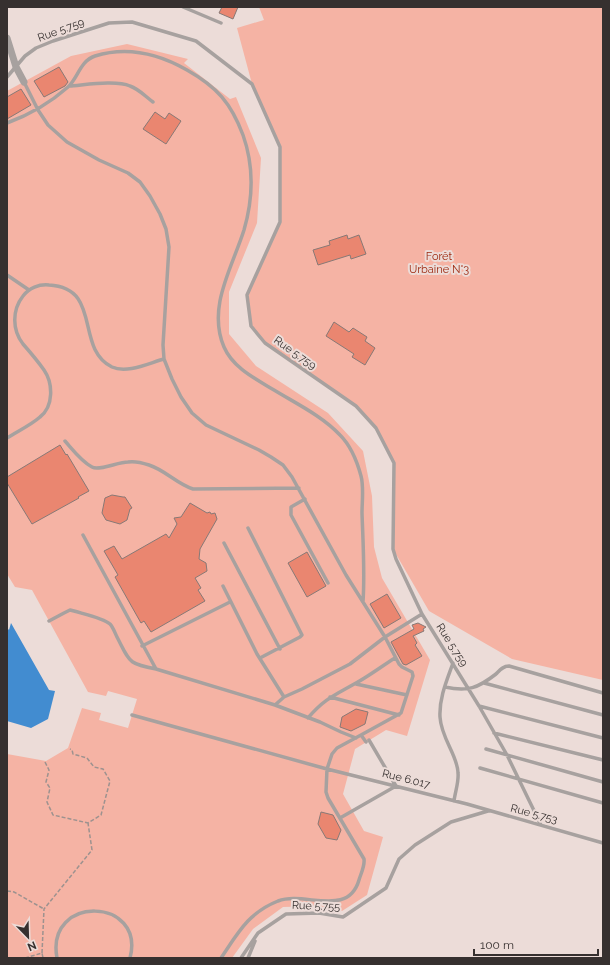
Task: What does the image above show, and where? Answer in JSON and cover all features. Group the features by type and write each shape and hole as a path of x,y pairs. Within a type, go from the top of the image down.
{"street":[{"path":"7,38 16,67 24,82"}],"lane":[{"path":"183,7 221,23"},
{"name":"Rue 5.759","path":"16,67 25,56 36,48 53,40 109,23 132,22 196,41 252,84 280,147 280,222 248,295 251,326 265,343 356,406 376,428 394,463 393,549 396,559 422,614 469,689 507,755 541,825"},
{"path":"7,123 38,110 70,86 83,64 92,57 111,52 136,51 156,56 177,64 200,77 218,92 229,104 239,123 246,145 251,166 251,193 244,229 222,290 218,311 219,331 224,348 232,360 247,374 322,419 340,435 350,448 361,478 364,582 363,602"},
{"path":"7,77 16,67"},
{"path":"24,82 38,110 48,125 67,142 128,173 140,182 150,196 166,229 169,247 163,345 164,359 181,398 192,413 206,425 259,450 283,465 299,488 346,575 385,638 395,658 402,667 413,674 403,711 337,748 332,754 327,769 327,796 364,862 355,891 336,902 289,899 260,910 246,922 221,958"},
{"path":"70,86 119,83 130,85 153,102"},
{"path":"7,276 29,290"},
{"path":"7,438 41,416 50,400 50,390 45,371 19,339 14,328 14,317 17,307 22,297 29,290 44,284 60,286 72,290 82,305 96,353 104,362 113,367 127,369 164,359"},
{"path":"65,441 75,453 92,467 102,468 116,463 130,461 149,465 186,487 193,489 299,488"},
{"path":"305,499 292,507 291,515 328,583"},
{"path":"248,528 301,632 300,637 280,649 260,658"},
{"path":"83,535 142,646 156,669"},
{"path":"224,544 280,649"},
{"path":"223,586 260,658 284,697"},
{"path":"142,646 230,602"},
{"path":"49,621 70,610 106,621 112,627 128,657 138,666 156,669 275,705 320,722 356,738"},
{"path":"275,705 284,697 350,664 385,638 422,614"},
{"path":"308,718 318,706 330,697 355,684 395,658"},
{"path":"453,663 440,705 440,718 445,740 455,760 458,773 454,801"},
{"path":"445,687 460,690 469,689 484,683 503,668 509,666 603,693"},
{"path":"484,683 603,715"},
{"path":"355,684 407,695"},
{"path":"330,697 398,715"},
{"path":"479,706 603,738"},
{"name":"Rue 6.017","path":"132,715 327,769 459,802"},
{"path":"494,733 603,760"},
{"path":"340,818 396,786 367,741 361,735"},
{"path":"486,749 603,782"},
{"path":"480,768 603,803"},
{"name":"Rue 5.753","path":"459,802 603,843"},
{"name":"Rue 5.755","path":"241,958 258,933 286,914 319,913 343,917 386,888 399,859 415,845 451,822 489,811"},
{"path":"58,958 56,942 66,923 76,915 84,912 102,911 119,918 130,933 132,942 130,958"},
{"path":"248,958 258,933"}],"path":[{"path":"45,762 48,770 46,782 50,788 47,802 54,815 88,823 101,815 110,781 103,769 94,767 88,758 73,754 72,750 70,749"},
{"path":"43,958 44,909 92,850 88,823"},
{"path":"7,891 14,892 44,909"},
{"path":"25,958 42,953"}],"green space":[{"name":"Forêt Urbaine N°3","path":"259,7 603,7 603,680 512,659 429,611 393,549 394,463 376,428 356,406 265,343 251,326 247,295 280,222 280,147 252,84 237,28 264,20"},
{"path":"127,44 188,59 184,63 230,99 236,97 261,158 257,223 229,292 229,334 256,366 328,413 363,451 372,496 374,547 382,578 430,660 407,736 386,730 355,749 343,794 364,831 383,837 367,895 342,911 319,906 283,907 253,929 232,958 7,958 7,754 46,761 68,748 82,708 101,713 99,720 128,728 137,699 108,691 106,696 88,692 32,590 15,587 7,574 7,91 71,56"}],"water":[{"path":"11,623 49,690 55,691 48,719 31,728 7,721 7,628 9,630"}],"building":[{"path":"222,7 238,7 233,19 219,13"},
{"path":"59,67 68,82 65,86 44,97 34,81"},
{"path":"21,89 31,105 7,119 7,97"},
{"path":"155,112 165,119 169,113 181,121 166,144 143,129"},
{"path":"347,235 348,239 359,235 366,254 351,259 350,255 318,265 313,250 330,245 329,241"},
{"path":"334,322 349,332 353,328 367,337 365,341 375,348 365,365 352,357 354,354 326,336"},
{"path":"60,445 89,491 32,524 7,483 7,477"},
{"path":"112,495 125,497 132,508 130,509 127,520 120,524 106,520 102,513 105,498"},
{"path":"190,503 207,513 215,513 217,519 200,549 199,559 206,563 207,571 195,578 201,588 198,590 205,601 151,632 144,621 141,623 115,577 118,575 104,551 114,546 122,559 166,534 169,538 177,524 174,518 181,517"},
{"path":"307,552 326,586 307,597 288,563"},
{"path":"387,594 401,618 384,628 370,604"},
{"path":"418,623 426,627 423,629 424,631 413,636 417,643 415,645 422,656 406,665 403,664 391,642 414,629 412,625"},
{"path":"356,709 368,712 365,724 351,731 340,727 342,717"},
{"path":"321,812 333,815 341,830 337,840 326,838 318,824"}]}
